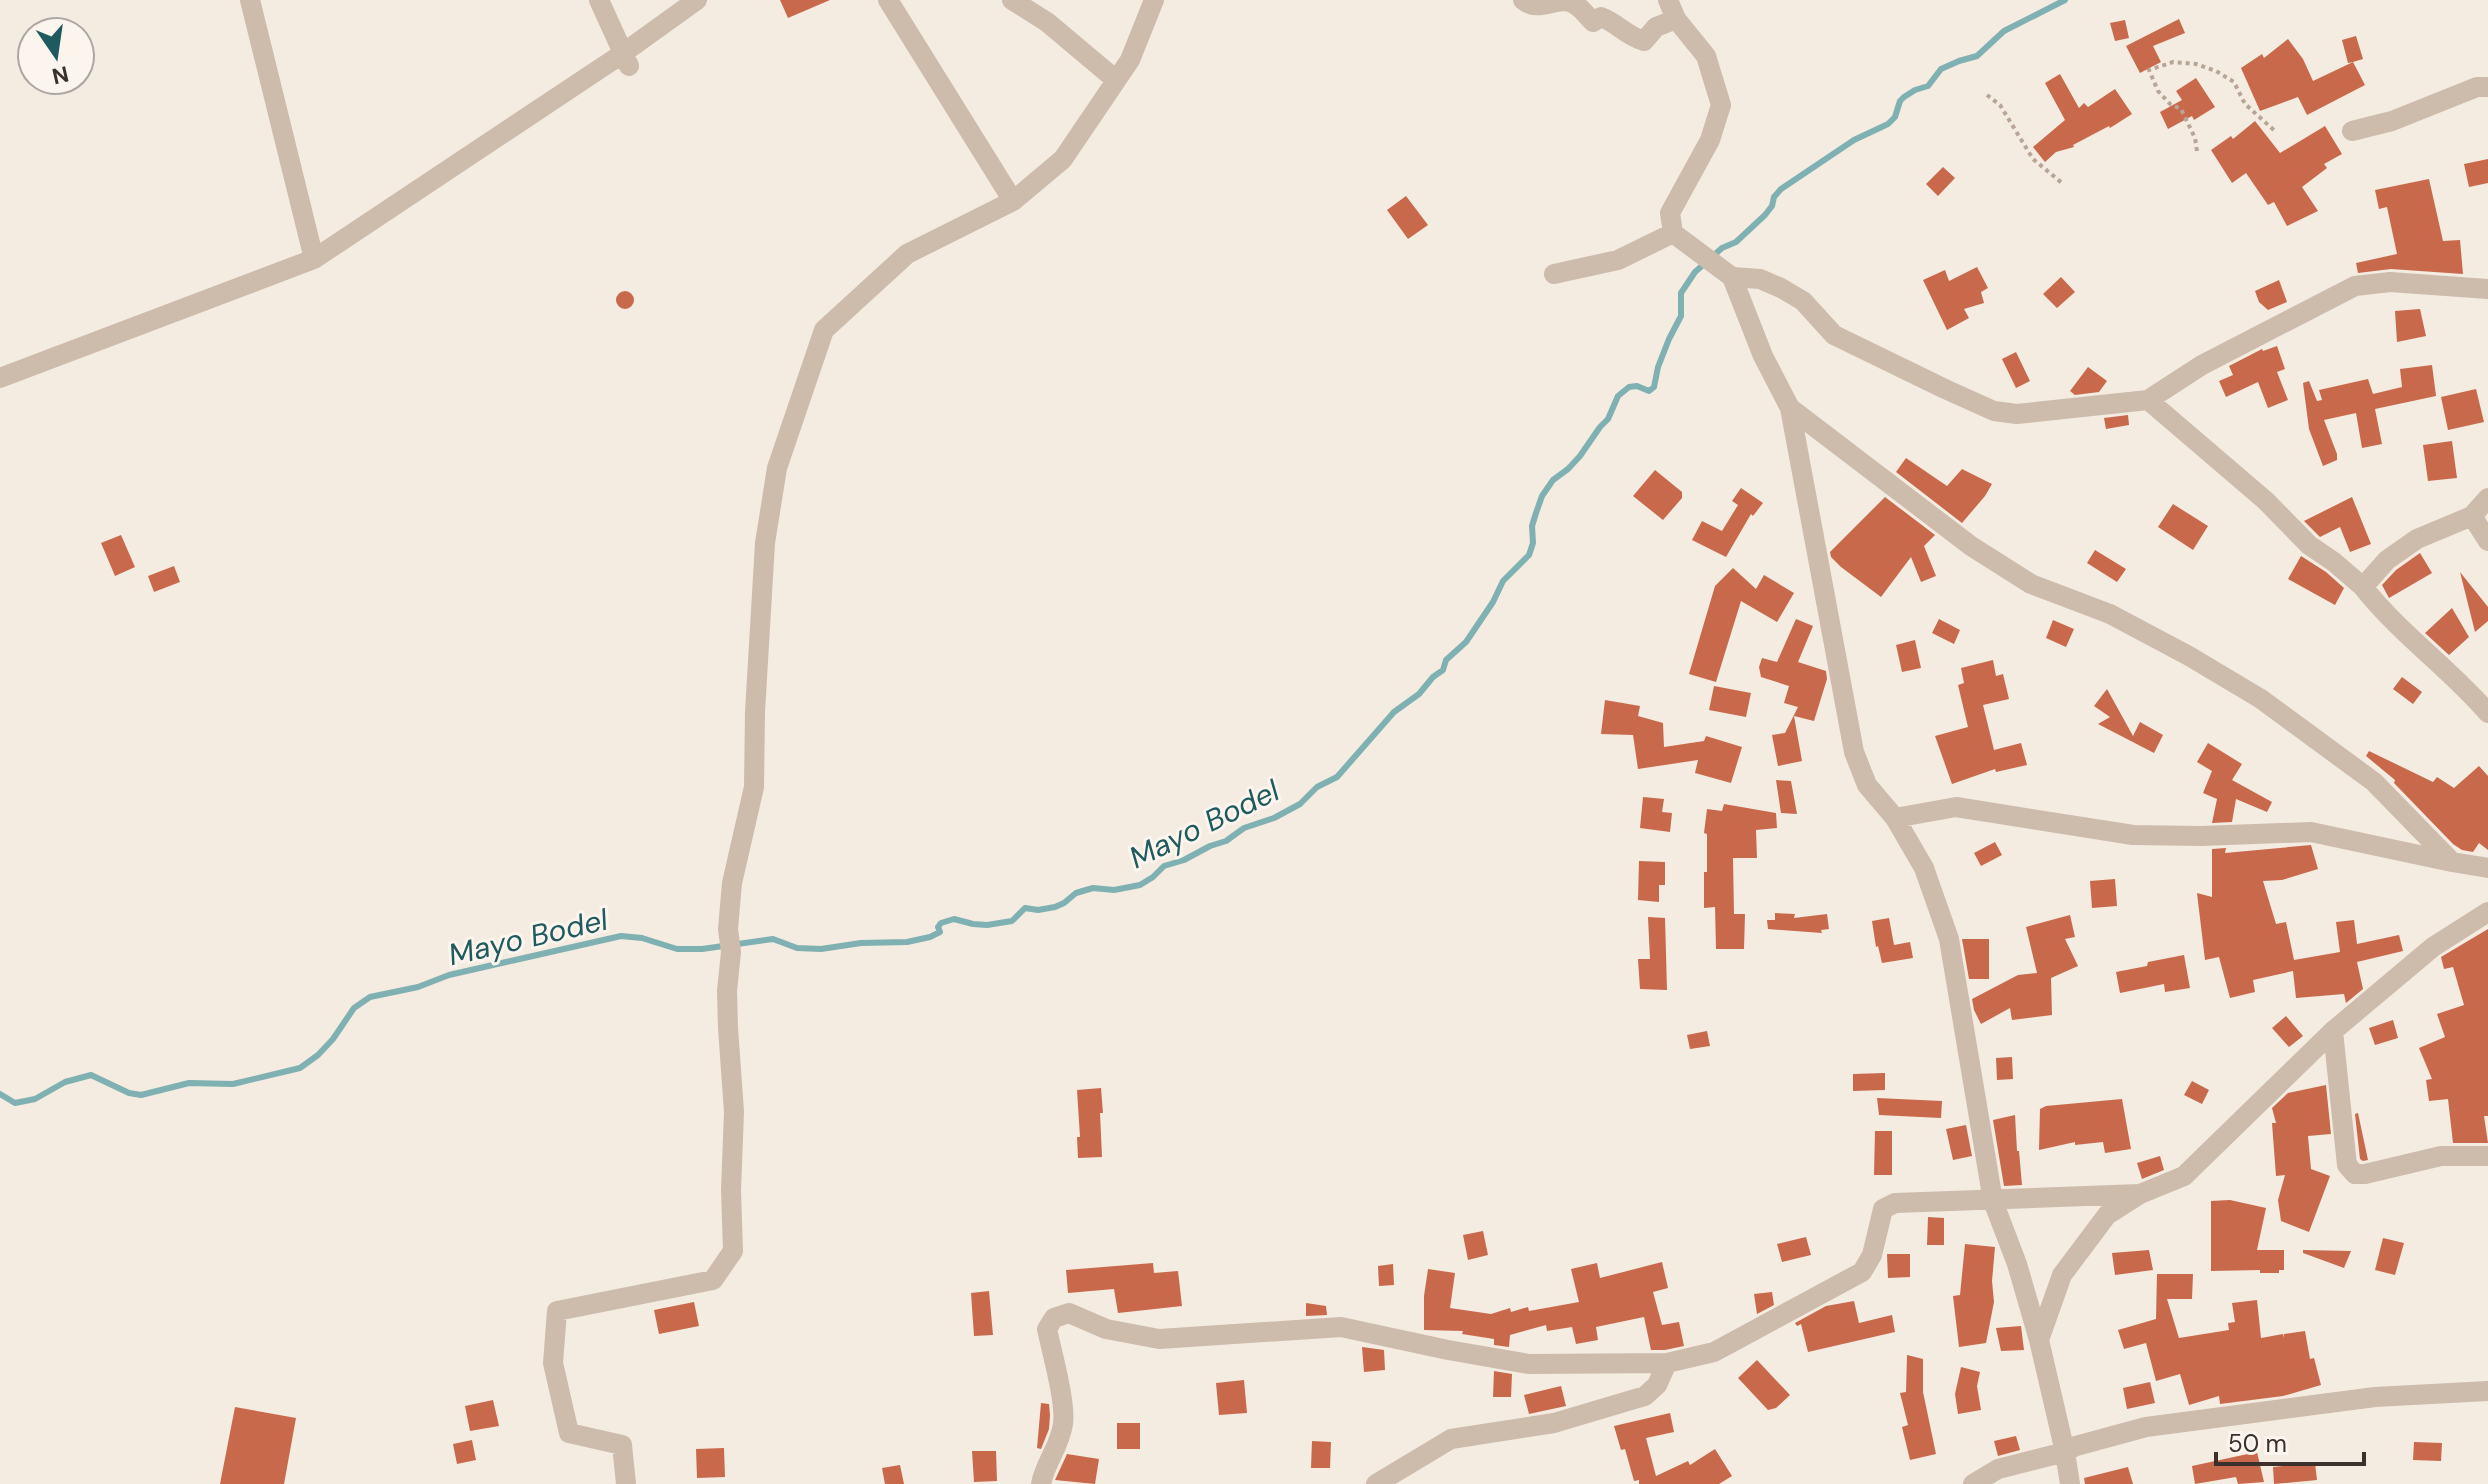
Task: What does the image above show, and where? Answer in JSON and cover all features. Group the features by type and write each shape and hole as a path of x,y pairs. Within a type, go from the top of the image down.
{"street":[{"path":"250,0 314,259"},
{"path":"599,0 626,60"},
{"path":"0,378 314,259 626,60 697,0"},
{"path":"888,0 1013,201"},
{"path":"1012,0 1047,22 1116,80"},
{"path":"626,1484 622,1445 569,1433 553,1363 557,1311 713,1280 733,1251 731,1190 734,1112 728,1028 727,991 731,952 728,929 732,883 754,787 765,543 777,468 824,330 907,254 1013,201 1063,159 1130,60 1154,0"},
{"path":"1523,0 1529,5 1566,1 1578,6 1593,22 1601,17 1615,22 1629,36 1644,41 1672,10 1706,56 1721,105 1710,140 1670,213 1673,233 1732,277 1763,356 1790,408 1854,752 1867,785 1895,818 1924,868 1949,939 1993,1201 2017,1264 2039,1340 2070,1484"},
{"path":"2352,131 2392,121 2477,87 2488,87"},
{"path":"1554,274 1618,260 1673,233"},
{"path":"1732,277 1760,279 1781,288 1803,301 1834,335 1994,411 2017,414 2148,400 2202,365 2355,286 2390,282 2488,289"},
{"path":"2148,400 2266,501 2309,545 2363,587 2382,612 2469,691 2488,713"},
{"path":"1790,408 1971,546 2031,584 2110,614 2261,699 2374,782 2452,862"},
{"path":"2363,587 2387,560 2417,539 2472,516 2488,498"},
{"path":"2472,516 2488,541"},
{"path":"1895,818 1956,807 2133,835 2311,832 2488,868"},
{"path":"2039,1340 2062,1275 2107,1215 2140,1194 2184,1176 2333,1031 2433,947 2488,912"},
{"path":"2333,1031 2347,1165 2355,1174 2441,1156 2488,1156"},
{"path":"1041,1484 1044,1468 1058,1442 1064,1421 1047,1329 1054,1318 1069,1313 1106,1329 1159,1339 1341,1327 1529,1364 1667,1363 1714,1352 1862,1272 1872,1255 1883,1209 1895,1203 2140,1194"},
{"path":"1376,1484 1451,1439 1554,1423 1645,1396 1657,1385 1667,1363"},
{"path":"1973,1484 1998,1469 2146,1427 2375,1397 2488,1391"}],"path":[{"path":"2197,151 2195,138 2181,109 2170,104 2158,91 2149,70 2173,62 2196,64 2216,71 2234,82 2245,104 2276,132"},
{"path":"1987,95 2000,105 2033,159 2062,183"}],"building":[{"path":"780,0 830,0 788,18"},
{"path":"2179,19 2185,33 2153,46 2161,62 2140,73 2126,46"},
{"path":"2125,20 2129,38 2115,41 2110,23"},
{"path":"2356,36 2363,59 2348,63 2342,40"},
{"path":"2288,39 2303,59 2313,81 2353,62 2365,85 2307,115 2298,97 2260,111 2241,68 2262,54 2264,58"},
{"path":"2060,74 2079,108 2084,103 2088,107 2115,89 2132,114 2074,147 2056,152 2045,162 2033,147 2065,120 2045,83"},
{"path":"2196,78 2215,107 2194,120 2192,116 2168,129 2160,112 2182,100 2176,91"},
{"path":"2255,121 2280,153 2325,126 2342,154 2324,164 2327,168 2302,187 2318,211 2287,226 2274,202 2268,205 2246,173 2232,183 2211,150 2231,136 2233,139"},
{"path":"2488,159 2488,183 2469,187 2464,164"},
{"path":"1943,167 1955,178 1938,196 1926,184"},
{"path":"2429,179 2443,241 2460,240 2463,274 2391,269 2358,273 2356,263 2397,254 2387,207 2379,209 2375,190"},
{"path":"1406,196 1428,225 1408,239 1387,210"},
{"path":"1977,267 1988,288 1981,292 1984,303 1964,309 1969,318 1947,330 1923,280 1945,270 1949,281"},
{"path":"2061,277 2075,292 2057,308 2043,294"},
{"path":"2279,280 2287,302 2268,310 2259,302 2255,291"},
{"path":"621,291 629,291 634,300 632,307 621,309 616,304 616,296"},
{"path":"2420,309 2426,336 2397,342 2395,311"},
{"path":"2277,346 2285,369 2277,372 2288,400 2268,408 2258,382 2226,397 2219,381 2233,375 2229,366 2262,349"},
{"path":"2016,352 2030,381 2016,388 2002,359"},
{"path":"2432,365 2436,396 2375,409 2382,444 2362,448 2356,413 2324,420 2337,460 2323,466 2309,429 2303,383 2309,381 2317,401 2322,400 2319,390 2368,379 2373,394 2402,387 2400,369"},
{"path":"2088,367 2107,381 2099,392 2075,395 2070,391"},
{"path":"2476,389 2484,422 2448,430 2441,397"},
{"path":"2128,415 2129,425 2106,429 2104,418"},
{"path":"2452,441 2457,478 2428,481 2423,445"},
{"path":"1906,458 1947,486 1962,469 1992,484 1962,523 1896,472"},
{"path":"1655,470 1682,492 1682,498 1663,520 1633,496"},
{"path":"1741,488 1763,503 1753,516 1751,514 1726,557 1692,540 1702,521 1722,531 1738,505 1732,501"},
{"path":"1885,497 1935,535 1924,546 1936,576 1921,582 1911,557 1881,597 1841,567 1830,552"},
{"path":"2352,497 2371,544 2350,552 2340,527 2320,537 2304,521"},
{"path":"2173,504 2208,526 2193,550 2158,527"},
{"path":"121,535 135,567 115,576 101,543"},
{"path":"2095,550 2126,569 2117,582 2087,563"},
{"path":"2420,553 2432,573 2389,598 2382,585 2396,570"},
{"path":"2301,556 2344,588 2335,605 2288,579"},
{"path":"174,566 180,582 154,592 148,576"},
{"path":"1733,568 1756,589 1764,575 1794,593 1777,622 1741,601 1716,682 1689,674 1715,586"},
{"path":"2460,572 2488,607 2488,621 2475,632"},
{"path":"2452,608 2469,637 2449,655 2425,633"},
{"path":"1796,619 1813,626 1798,662 1826,671 1827,679 1814,721 1794,716 1802,761 1778,766 1772,735 1785,733 1798,707 1784,703 1789,686 1761,677 1759,667 1762,658 1777,662"},
{"path":"1939,619 1960,630 1954,644 1932,633"},
{"path":"2053,620 2074,629 2066,647 2046,638"},
{"path":"1915,640 1921,668 1902,672 1896,645"},
{"path":"1993,660 1996,676 2003,674 2009,699 1983,705 1994,750 2021,743 2027,765 1996,772 1995,769 1952,784 1935,736 1968,727 1958,685 1964,683 1961,668"},
{"path":"2402,677 2422,692 2413,704 2393,689"},
{"path":"1714,686 1751,693 1746,717 1709,710"},
{"path":"2107,689 2133,736 2140,722 2163,735 2154,753 2098,724 2110,717 2094,706"},
{"path":"1605,700 1640,706 1638,716 1663,723 1664,747 1704,741 1706,736 1742,747 1731,783 1695,773 1698,760 1638,769 1633,735 1601,734"},
{"path":"2208,743 2242,764 2232,780 2272,802 2267,812 2236,799 2232,822 2212,823 2217,799 2203,793 2212,771 2197,762"},
{"path":"2369,751 2433,782 2437,777 2454,788 2479,766 2488,776 2488,850 2479,843 2473,852 2453,844 2394,783 2395,780 2366,756"},
{"path":"1776,780 1791,781 1797,814 1781,813"},
{"path":"1643,797 1664,799 1662,812 1672,813 1670,832 1640,828"},
{"path":"1724,804 1776,813 1777,828 1756,830 1757,858 1733,858 1734,914 1745,914 1744,949 1716,949 1715,907 1704,908 1707,809 1722,811"},
{"path":"1995,842 2002,855 1981,866 1974,853"},
{"path":"2311,845 2318,869 2282,880 2263,881 2276,924 2286,922 2294,960 2340,952 2336,922 2354,920 2357,944 2399,935 2403,951 2357,962 2363,989 2346,1003 2344,994 2296,998 2293,971 2253,980 2255,992 2230,998 2219,957 2205,960 2197,893 2212,897 2212,849 2226,848 2225,853"},
{"path":"1639,861 1665,862 1665,885 1659,885 1659,902 1638,900"},
{"path":"2115,879 2117,906 2092,908 2090,881"},
{"path":"1775,913 1795,914 1794,918 1827,914 1829,929 1821,930 1822,933 1768,929 1767,920 1775,920"},
{"path":"2070,915 2075,937 2065,939 2078,966 2051,978 2052,1015 2012,1020 2010,1008 1981,1024 1972,999 2018,975 2037,973 2026,927"},
{"path":"1648,917 1665,918 1667,990 1640,989 1638,959 1650,959"},
{"path":"1889,918 1894,945 1910,942 1913,958 1882,963 1872,921"},
{"path":"2488,929 2488,1116 2484,1116 2488,1143 2453,1143 2448,1099 2429,1101 2426,1080 2432,1079 2419,1048 2445,1037 2437,1014 2464,1005 2453,967 2444,969 2441,957"},
{"path":"1962,939 1989,939 1989,979 1969,979"},
{"path":"2184,955 2190,988 2165,992 2164,984 2120,993 2116,972"},
{"path":"2286,1016 2303,1036 2289,1047 2272,1028"},
{"path":"2393,1020 2398,1038 2375,1045 2369,1028"},
{"path":"1707,1031 1710,1046 1690,1049 1687,1035"},
{"path":"2012,1057 2013,1079 1997,1080 1996,1058"},
{"path":"1885,1073 1885,1090 1853,1091 1853,1074"},
{"path":"2192,1081 2209,1090 2202,1104 2184,1095"},
{"path":"2326,1085 2331,1134 2308,1136 2311,1169 2330,1176 2309,1232 2281,1221 2278,1200 2285,1175 2276,1176 2272,1123 2276,1123 2272,1108 2288,1093"},
{"path":"1101,1088 1102,1157 1078,1158 1077,1090"},
{"path":"1877,1098 1942,1101 1941,1118 1879,1115"},
{"path":"2122,1099 2131,1149 2105,1153 2103,1142 2075,1145 2075,1142 2039,1150 2040,1109"},
{"path":"2358,1113 2368,1160 2363,1161 2360,1159 2355,1114"},
{"path":"2015,1115 2022,1185 2004,1186 1993,1120"},
{"path":"1966,1125 1972,1156 1953,1160 1946,1129"},
{"path":"1875,1131 1892,1131 1892,1175 1874,1175"},
{"path":"2160,1156 2164,1170 2142,1179 2137,1163"},
{"path":"2230,1200 2266,1208 2257,1250 2284,1250 2284,1270 2279,1270 2279,1273 2260,1273 2260,1270 2211,1271 2211,1201"},
{"path":"1928,1217 1944,1218 1944,1245 1927,1245"},
{"path":"1483,1231 1488,1255 1468,1260 1463,1235"},
{"path":"1806,1237 1811,1255 1782,1262 1777,1244"},
{"path":"2383,1238 2404,1243 2395,1275 2375,1270"},
{"path":"1965,1244 1995,1247 1994,1302 1986,1343 1959,1347 1953,1296 1960,1295"},
{"path":"2149,1250 2153,1270 2115,1275 2112,1253"},
{"path":"2303,1250 2351,1251 2344,1268 2303,1253"},
{"path":"1887,1254 1910,1254 1910,1277 1888,1278"},
{"path":"1662,1262 1668,1288 1653,1292 1662,1325 1679,1322 1684,1346 1651,1350 1644,1317 1596,1327 1598,1340 1576,1344 1572,1327 1547,1331 1546,1325 1510,1335 1509,1347 1494,1345 1494,1339 1462,1334 1463,1331 1424,1330 1428,1269 1455,1273 1450,1308 1491,1314 1510,1308 1511,1312 1528,1307 1529,1311 1579,1302 1571,1269 1597,1263 1600,1278"},
{"path":"1153,1263 1154,1273 1178,1271 1182,1306 1118,1313 1114,1289 1068,1293 1066,1270"},
{"path":"1393,1264 1394,1285 1379,1286 1378,1266"},
{"path":"2157,1274 2193,1274 2192,1299 2167,1299 2179,1338 2229,1330 2228,1323 2235,1322 2232,1303 2257,1300 2261,1338 2283,1334 2283,1338 2284,1334 2305,1331 2310,1359 2314,1358 2321,1385 2283,1396 2220,1404 2219,1396 2189,1405 2180,1374 2156,1381 2146,1343 2124,1349 2118,1330 2156,1319"},
{"path":"989,1291 993,1335 974,1336 971,1293"},
{"path":"1772,1292 1774,1305 1757,1314 1754,1294"},
{"path":"1854,1301 1859,1323 1892,1315 1895,1332 1808,1352 1801,1324 1797,1326 1795,1323 1826,1306"},
{"path":"694,1302 699,1326 659,1334 654,1310"},
{"path":"1306,1303 1326,1306 1327,1315 1306,1316"},
{"path":"2021,1326 2024,1350 2001,1351 1996,1328"},
{"path":"1362,1347 1384,1350 1385,1370 1364,1372"},
{"path":"1907,1355 1923,1359 1923,1392 1936,1454 1910,1460 1902,1427 1908,1425 1900,1393 1906,1392"},
{"path":"1757,1360 1790,1395 1776,1408 1768,1410 1738,1378"},
{"path":"1961,1367 1980,1372 1977,1386 1981,1410 1958,1414 1955,1394"},
{"path":"1494,1371 1512,1374 1511,1397 1493,1397"},
{"path":"1244,1380 1247,1413 1219,1415 1216,1383"},
{"path":"2150,1382 2155,1403 2127,1409 2123,1388"},
{"path":"1561,1386 1566,1406 1529,1414 1524,1395"},
{"path":"493,1400 499,1426 470,1431 465,1406"},
{"path":"1041,1403 1049,1404 1050,1415 1049,1429 1041,1449 1037,1448"},
{"path":"235,1407 296,1418 284,1484 220,1484"},
{"path":"1670,1413 1674,1432 1646,1438 1656,1476 1688,1461 1690,1465 1715,1449 1732,1476 1719,1484 1639,1484 1639,1480 1634,1481 1625,1449 1621,1450 1614,1426"},
{"path":"1117,1423 1140,1423 1140,1449 1117,1449"},
{"path":"2016,1436 2020,1450 1998,1456 1994,1441"},
{"path":"472,1440 476,1460 457,1464 453,1444"},
{"path":"1312,1441 1331,1442 1330,1468 1311,1468"},
{"path":"2414,1442 2442,1443 2441,1461 2413,1460"},
{"path":"724,1448 725,1477 697,1478 696,1449"},
{"path":"972,1451 996,1451 997,1481 974,1482"},
{"path":"2257,1452 2264,1482 2238,1484 2236,1477 2195,1484 2192,1466"},
{"path":"1067,1454 1099,1459 1095,1484 1055,1480"},
{"path":"2315,1463 2317,1480 2274,1484 2273,1467"},
{"path":"900,1465 904,1484 885,1484 882,1468"},
{"path":"2128,1467 2133,1484 2085,1484 2084,1478"}],"waterway":[{"name":"Mayo Bodel","path":"0,1094 15,1103 35,1099 65,1082 91,1075 129,1093 141,1095 189,1083 233,1084 300,1068 318,1055 354,1008 370,997 418,987 449,975 621,936 642,938 677,949 702,949 773,939 797,948 821,949 861,943 907,942 930,937 940,932 938,927 941,923 954,919 987,925 1012,921 1025,908 1038,910 1055,907 1076,893 1093,888 1114,890 1140,885 1164,866 1226,841 1244,828 1274,818 1300,804 1317,787 1337,777 1394,712 1419,694 1443,670 1446,660 1466,642 1503,581 1529,555 1536,513 1542,496 1553,480 1580,456 1608,419 1618,396 1629,387 1637,386 1649,391 1654,387 1658,367 1681,316 1681,293 1695,272 1722,248 1736,242 1765,215 1781,189 1854,140 1888,124 1895,117 1900,101 1915,90 1928,86 1941,69 1977,56 2004,31 2065,0"}]}
